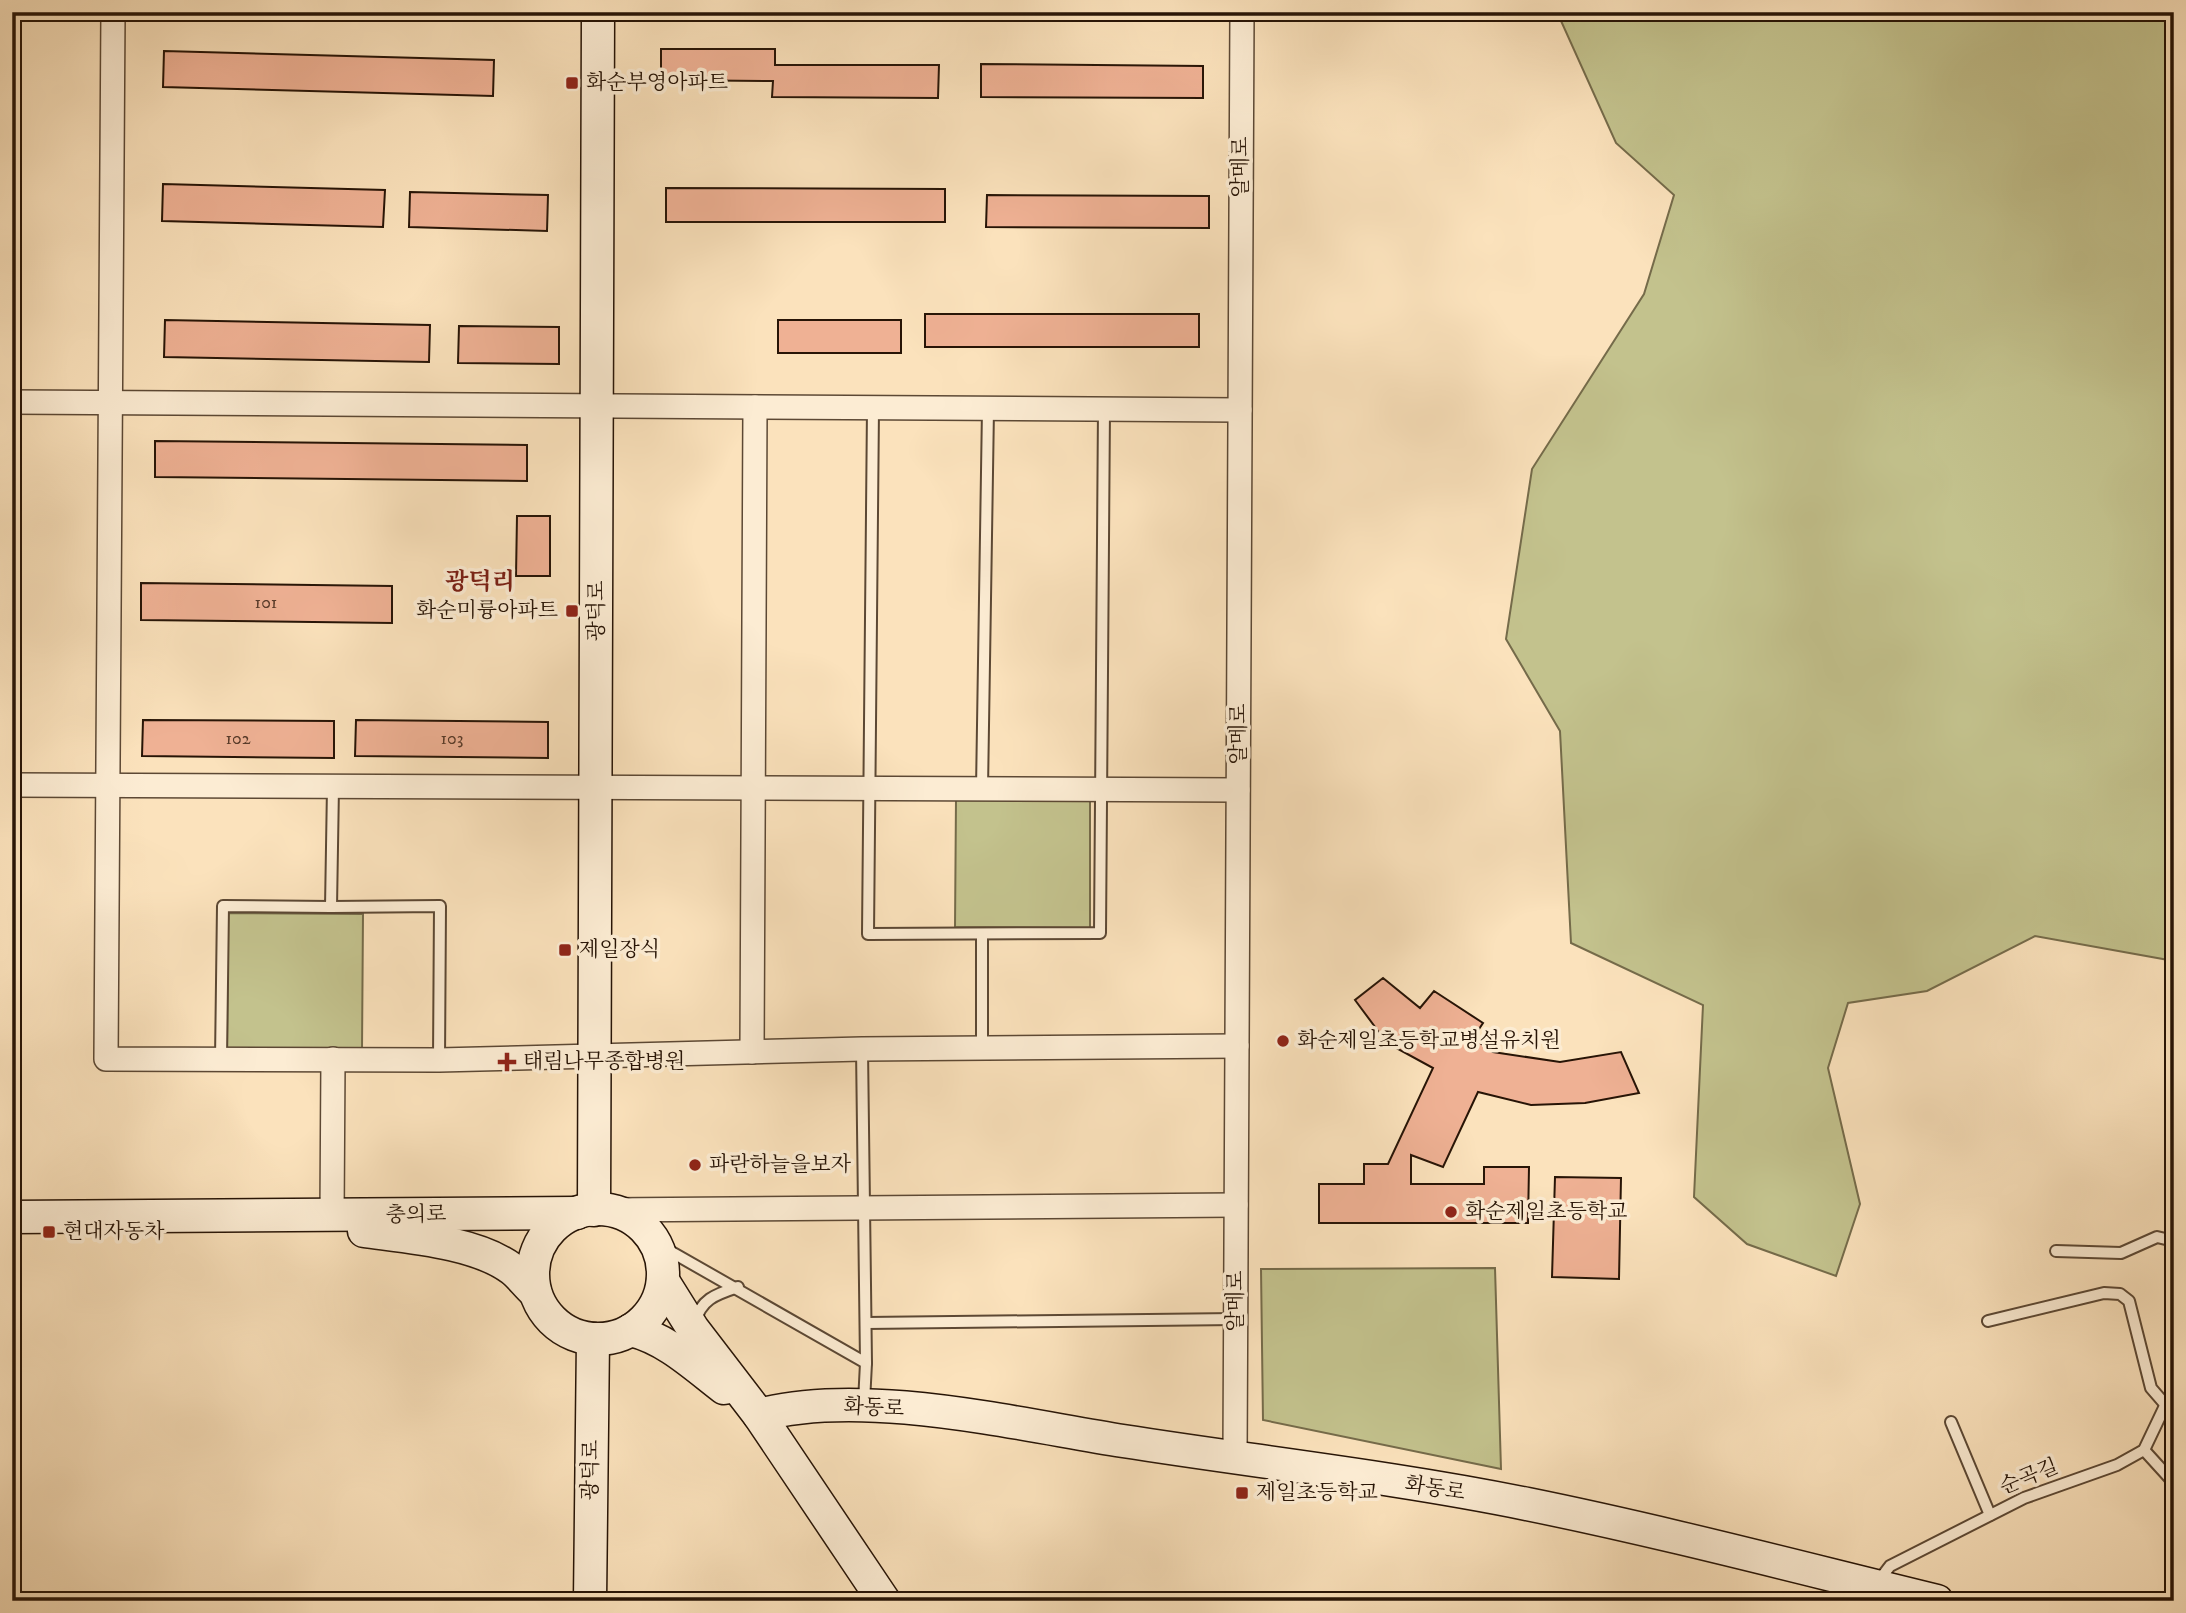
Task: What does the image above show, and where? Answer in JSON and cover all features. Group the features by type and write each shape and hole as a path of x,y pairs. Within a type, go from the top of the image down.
{"street":[{"path":"113,12 106,1059 439,1060 862,1049 1237,1046"},
{"name":"광덕로","path":"593,1211 598,12"},
{"name":"알메로","path":"1235,1456 1242,12"},
{"path":"12,402 1240,410"},
{"path":"752,1052 755,407"},
{"path":"12,785 1238,790"},
{"path":"332,1216 333,1059"},
{"path":"593,1211 627,1216 643,1227 654,1242 661,1259 663,1281 658,1299 647,1317 631,1330 613,1338 593,1339 573,1335 556,1325 543,1310 535,1292 532,1272 536,1253 545,1236 559,1222 593,1211 1236,1205"},
{"name":"충의로","path":"12,1217 332,1216 593,1211"},
{"name":"충의로","path":"255,1216 445,1244 480,1254 511,1268 535,1292"},
{"path":"663,1281 693,1329 759,1415 884,1601"},
{"path":"631,1330 651,1335 676,1350 759,1415"},
{"name":"광덕로","path":"590,1601 593,1339"},
{"name":"화동로","path":"759,1415 784,1409 863,1405 958,1415 1235,1456 1526,1504 1937,1601"}],"lane":[{"path":"873,408 868,934 1100,933 1104,409"},
{"path":"982,789 988,409"},
{"path":"331,907 333,787"},
{"path":"221,1059 223,906 440,906 439,1060"},
{"path":"982,934 982,1048"},
{"path":"862,1049 866,1323 863,1405"},
{"path":"2056,1251 2121,1253 2157,1237 2174,1241"},
{"path":"654,1242 735,1285 866,1363"},
{"path":"693,1329 697,1313 704,1303 715,1294 735,1285"},
{"path":"1988,1321 2104,1293 2120,1293 2129,1301 2151,1388 2164,1403"},
{"path":"866,1323 1236,1319"},
{"path":"2174,1387 2164,1403 2144,1450 2174,1483"},
{"path":"1951,1422 1990,1515"},
{"name":"순곡길","path":"1844,1601 1875,1586 1890,1566 1990,1515 2045,1489 2117,1465 2144,1450"}],"shaded area":[{"path":"1557,12 2174,12 2174,961 2035,936 1927,991 1848,1003 1828,1068 1860,1204 1836,1276 1747,1244 1694,1197 1703,1005 1571,943 1560,731 1506,639 1532,469 1644,294 1674,195 1616,143"},
{"path":"956,799 1090,800 1090,928 955,927"},
{"path":"228,913 363,914 362,1050 227,1049"},
{"path":"1495,1268 1501,1469 1263,1420 1261,1269"}],"building":[{"path":"661,49 775,49 775,65 939,65 938,98 772,97 773,81 661,80"},
{"path":"164,51 494,60 493,96 163,87"},
{"path":"981,64 1203,66 1203,98 981,97"},
{"path":"163,184 385,190 383,227 162,221"},
{"path":"666,188 945,189 945,222 666,222"},
{"path":"410,192 548,195 547,231 409,227"},
{"path":"987,195 1209,196 1209,228 986,227"},
{"path":"925,314 1199,314 1199,347 925,347"},
{"path":"165,320 430,325 429,362 164,357"},
{"path":"778,320 901,320 901,353 778,353"},
{"path":"459,326 559,327 559,364 458,363"},
{"path":"155,441 527,445 527,481 155,477"},
{"path":"517,516 550,516 550,576 516,576"},
{"path":"141,583 392,586 392,623 141,620"},
{"path":"143,720 334,721 334,758 142,756"},
{"path":"356,720 548,722 548,758 355,756"},
{"path":"1383,978 1420,1008 1434,991 1483,1023 1473,1038 1493,1052 1560,1062 1621,1052 1639,1093 1585,1103 1531,1105 1478,1092 1443,1167 1411,1155 1411,1184 1484,1184 1484,1167 1529,1167 1528,1223 1319,1223 1319,1184 1364,1184 1364,1164 1388,1164 1433,1068 1387,1043 1355,1000"},
{"path":"1555,1177 1621,1178 1619,1279 1552,1277"}],"place":[{"name":"화순부영아파트","path":"572,83"},
{"name":"화순미륭아파트","path":"572,611"},
{"name":"제일장식","path":"565,950"},
{"name":"화순제일초등학교병설유치원","path":"1283,1041"},
{"name":"태림나무종합병원","path":"507,1062"},
{"name":"파란하늘을보자","path":"695,1165"},
{"name":"화순제일초등학교","path":"1451,1212"},
{"name":"현대자동차","path":"49,1232"},
{"name":"제일초등학교","path":"1242,1493"}],"district":[{"name":"광덕리","path":"480,582"}]}
